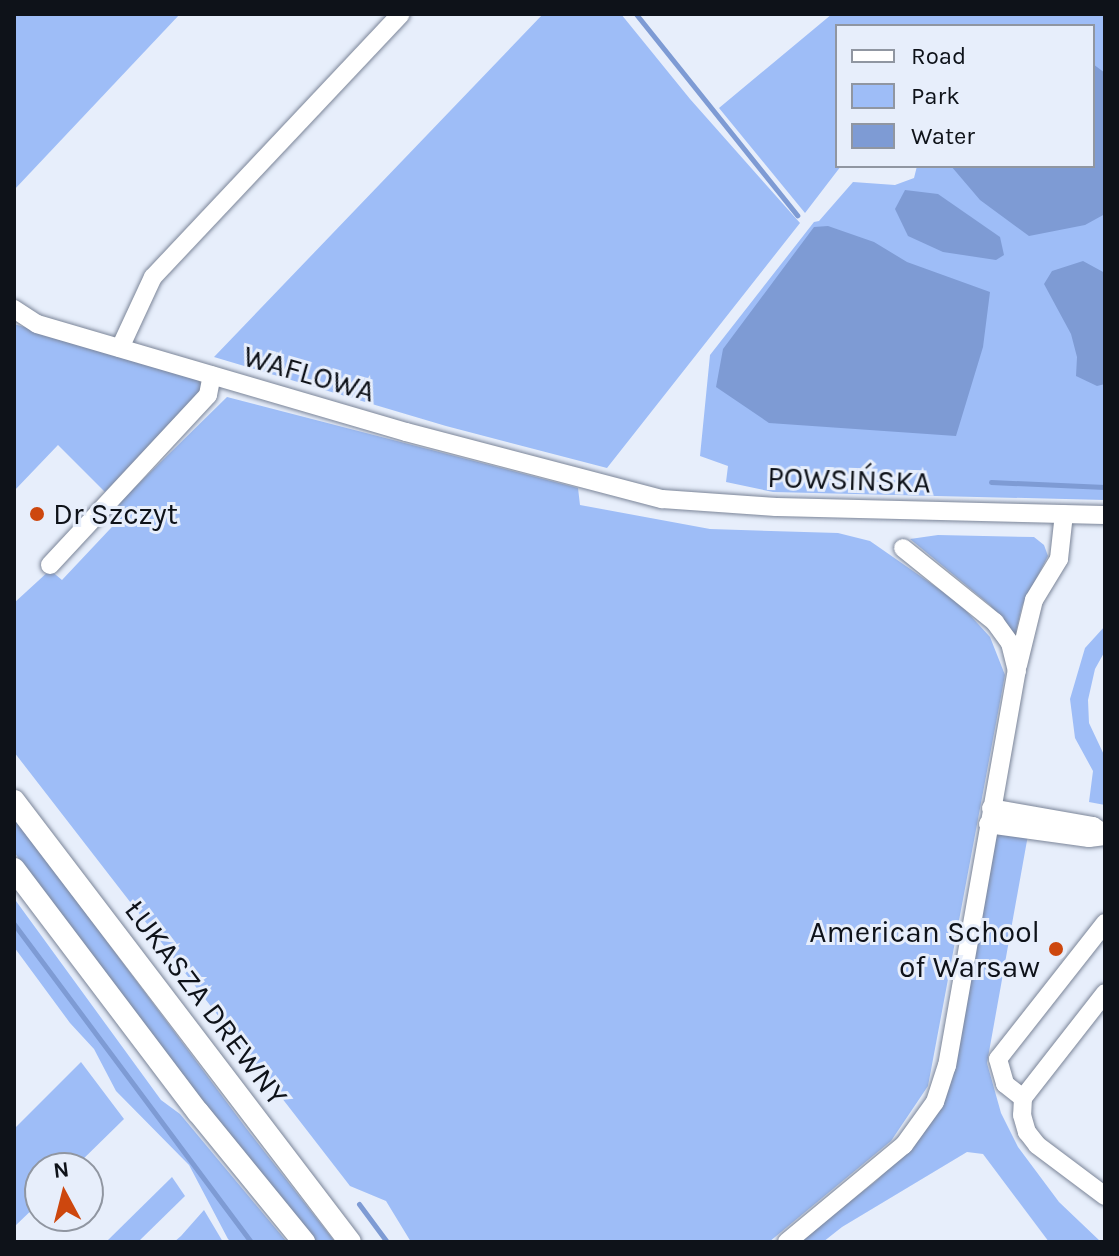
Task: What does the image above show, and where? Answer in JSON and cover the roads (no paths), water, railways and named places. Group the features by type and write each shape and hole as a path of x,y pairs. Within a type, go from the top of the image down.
{"main road":[{"name":"ŁUKASZA DREWNY","path":"14,801 350,1242"},
{"path":"14,869 198,1112 304,1242"}],"street":[{"path":"120,348 153,277 401,14"},
{"name":"WAFLOWA","path":"14,309 37,324 593,483"},
{"path":"50,565 208,395 212,375"},
{"name":"POWSIŃSKA","path":"593,483 662,499 710,504 1105,515"},
{"path":"787,1242 904,1145 926,1119 945,1076 1017,671 1034,600 1059,559 1064,514"},
{"path":"903,548 995,622 1010,643 1017,671"},
{"path":"990,816 1089,838 1105,835"},
{"path":"1023,1098 1005,1084 998,1059 1105,923"},
{"path":"1105,993 1023,1098 1022,1115 1027,1132 1037,1145 1105,1196"}],"water":[{"path":"1095,66 1105,73 1105,214 1085,225 1029,236 980,200 953,168 1095,168"},
{"path":"905,190 938,194 1000,237 1004,255 996,260 943,252 908,236 895,209"},
{"path":"828,226 874,242 907,262 990,292 983,347 956,436 769,423 716,387 723,349 814,227"},
{"path":"1083,261 1105,273 1105,384 1097,386 1076,376 1077,357 1071,334 1044,284 1052,271"}],"waterway":[{"path":"636,14 797,215"},
{"path":"991,482 1105,487"},
{"path":"14,924 251,1242"},
{"path":"359,1204 387,1242"}],"place":[{"name":"Dr Szczyt","path":"37,514"},
{"name":"American School of Warsaw","path":"1056,949"}]}
